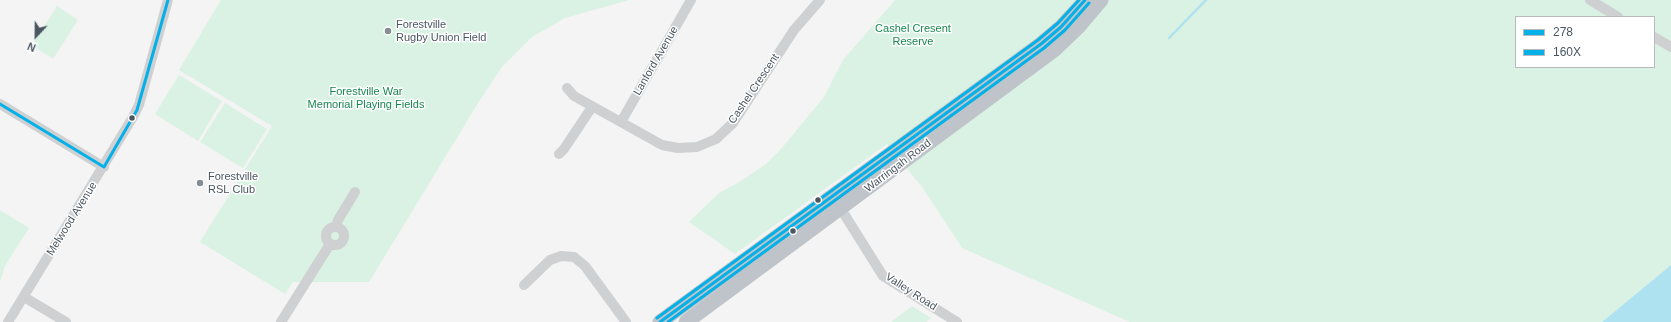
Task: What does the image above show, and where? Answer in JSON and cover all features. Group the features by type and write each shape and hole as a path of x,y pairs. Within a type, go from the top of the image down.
{"highway":[{"name":"Warringah Road","path":"660,322 832,195 925,130 1041,44 1070,18 1085,0"},
{"name":"Warringah Road","path":"686,322 1054,50 1079,26 1101,0"},
{"name":"Valley Road","path":"832,195 840,209"}],"street":[{"name":"Melwood Avenue","path":"8,322 104,167 137,110 168,0"},
{"name":"Lanford Avenue","path":"621,122 690,0"},
{"name":"Cashel Crescent","path":"567,88 574,96 592,107 662,145 678,148 697,147 716,139 733,123 794,30 820,0"},
{"path":"1590,0 1616,16"},
{"path":"1655,38 1671,47"},
{"path":"0,104 104,167"},
{"path":"559,154 564,149 592,107"},
{"path":"336,227 338,220 355,192"},
{"name":"Valley Road","path":"840,209 883,276 957,322"},
{"path":"336,227 342,229 345,238 339,245 330,244 326,239 326,233 330,228 336,227"},
{"path":"281,322 330,244"},
{"path":"524,285 550,260 561,256 574,257 584,266 626,322"},
{"path":"24,296 66,322"}],"green space":[{"name":"Forestville War Memorial Playing Fields","path":"221,0 629,0 565,18 532,37 502,67 483,95 369,282 293,282 285,294 200,242 272,126 179,70"},
{"name":"Cashel Cresent Reserve","path":"895,0 1671,0 1671,265 1602,322 1130,322 962,248 922,187 887,144 735,254 689,222 719,193 741,181 766,164 782,148 824,97 843,60"},
{"path":"57,6 78,20 53,59 32,45"},
{"path":"179,75 222,101 198,141 155,114"},
{"path":"225,103 267,129 243,168 200,142"},
{"path":"0,210 29,228 5,266 0,282"},
{"path":"912,306 931,318 926,322 891,322"}],"water":[{"path":"1671,265 1671,322 1602,322"}],"waterway":[{"path":"1169,38 1206,0"}],"transit line":[{"name":"278","path":"0,104 104,167 137,110 168,0"},
{"path":"657,318 1038,40 1058,23 1079,0"},
{"name":"278","path":"660,322 1041,44 1061,27 1085,0"},
{"name":"160X","path":"668,322 1044,48 1065,30 1089,3"}],"place":[{"name":"Forestville Rugby Union Field","path":"388,31"},
{"name":"Forestville RSL Club","path":"200,183"}]}
